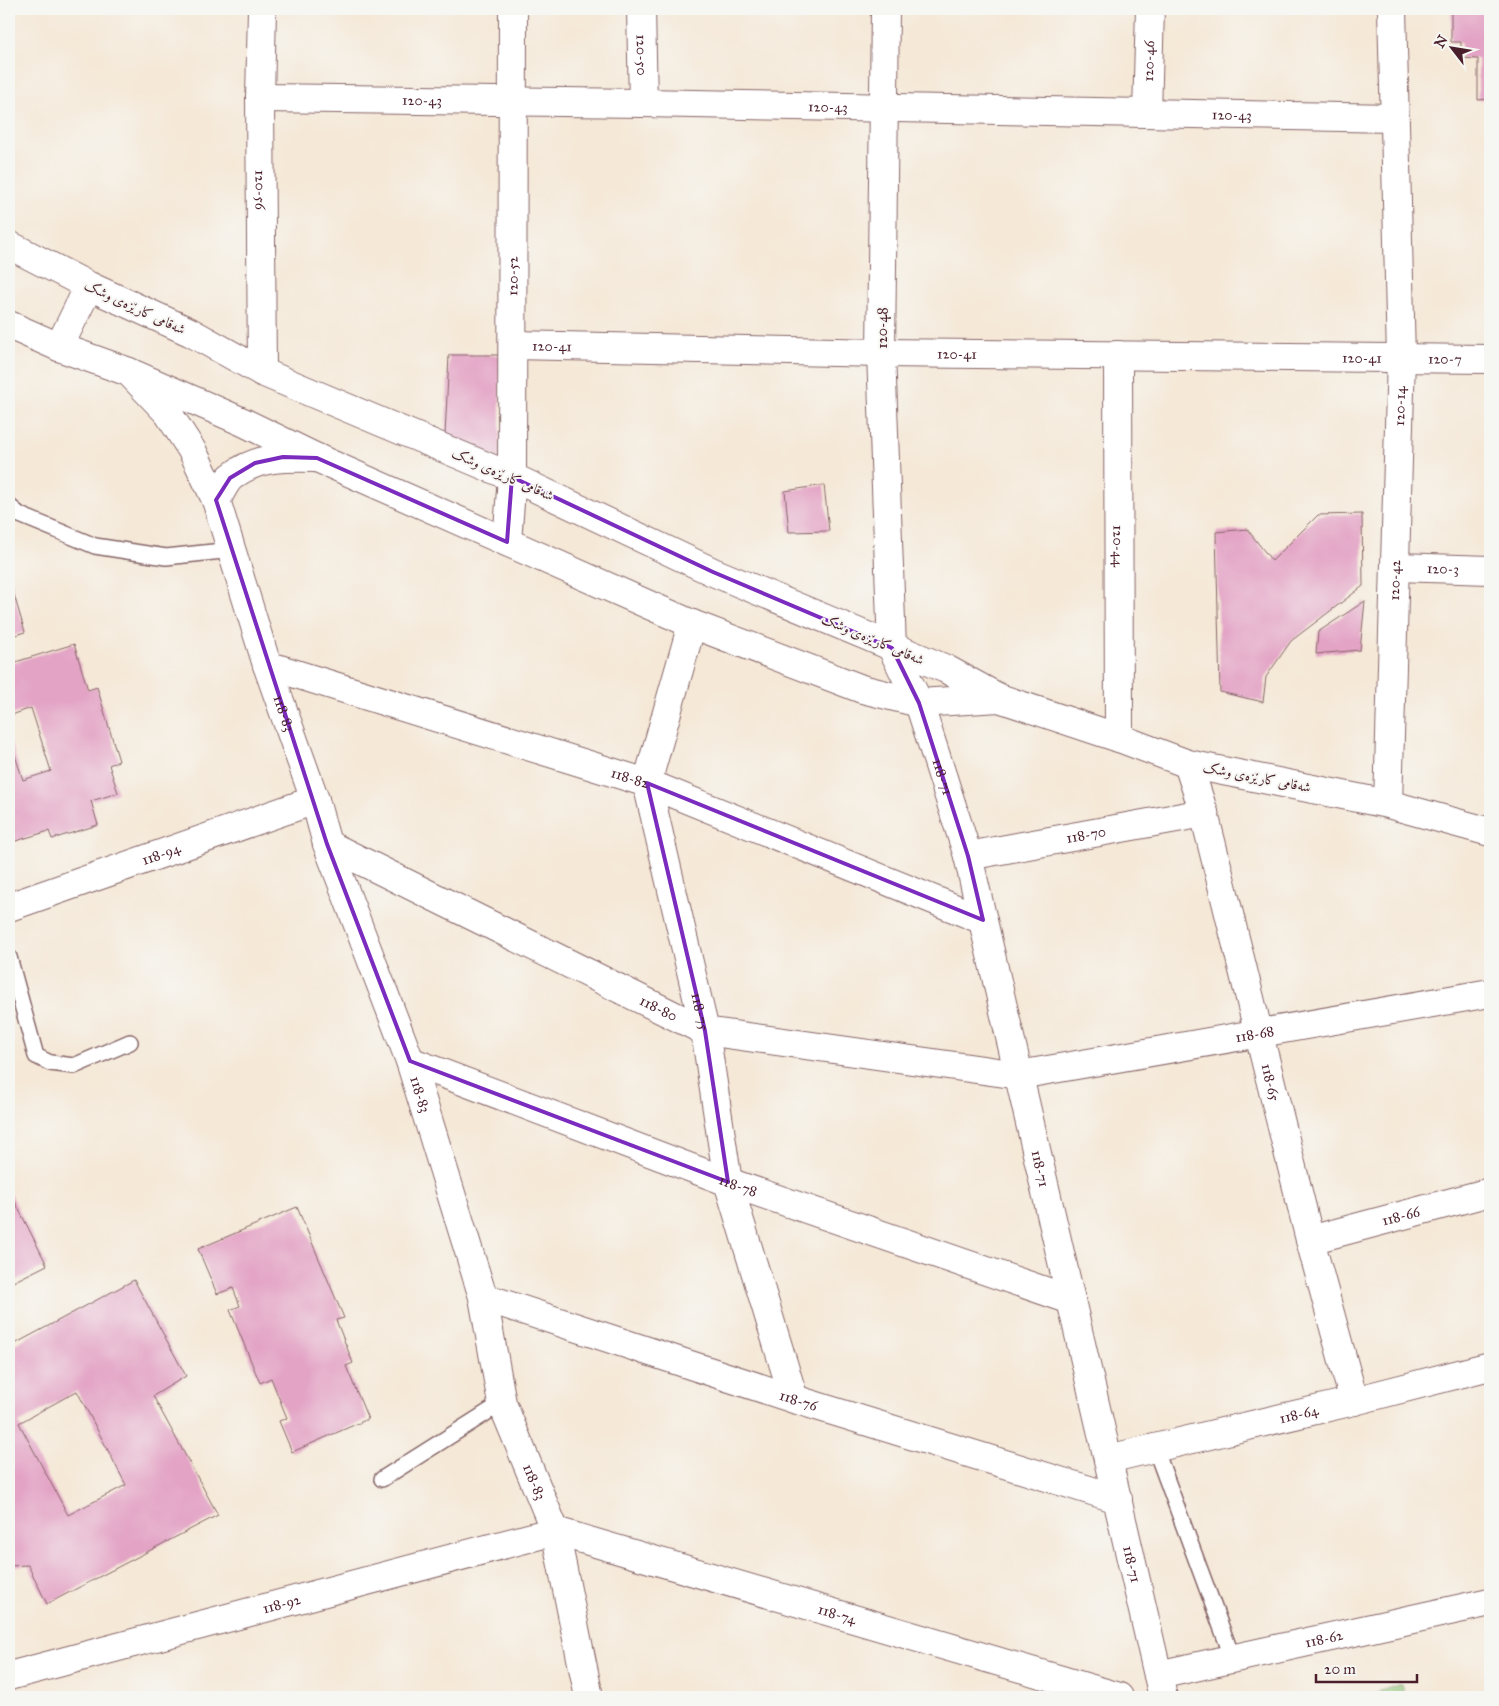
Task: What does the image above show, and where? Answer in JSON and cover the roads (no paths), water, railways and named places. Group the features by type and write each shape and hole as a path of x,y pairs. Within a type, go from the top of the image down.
{"street":[{"name":"120-56","path":"262,9 260,98 262,372"},
{"name":"120-52","path":"507,542 512,477 513,9"},
{"name":"120-50","path":"641,9 643,103"},
{"name":"120-48","path":"885,9 881,353 892,648"},
{"name":"120-46","path":"1147,113 1150,9"},
{"name":"120-14","path":"1388,804 1401,357 1392,9"},
{"name":"120-43","path":"260,98 643,103 1394,118"},
{"name":"شەقامی کارێزەی وشک","path":"9,245 89,286 190,332 262,372 512,477 713,572 946,670 999,698 1119,738 1188,764 1388,804 1490,832"},
{"path":"59,347 89,286"},
{"name":"شەقامی کارێزەی وشک","path":"9,325 59,347 129,372 243,422 317,458 692,624 862,688 919,703 999,698"},
{"name":"120-41","path":"513,345 881,353 1401,357"},
{"name":"120-44","path":"1118,355 1119,738"},
{"name":"120-7","path":"1401,357 1490,359"},
{"name":"120-42","path":"1388,804 1397,567 1401,357"},
{"name":"118-83","path":"129,372 168,414 193,452 216,500 267,665 315,800 327,844 410,1061 483,1297 502,1403 555,1531 589,1697"},
{"path":"216,500 230,478 255,463 283,457 317,458"},
{"name":"120-3","path":"1397,567 1490,570"},
{"name":"118-75","path":"692,624 647,783 705,1032 728,1182 794,1399"},
{"name":"118-71","path":"892,648 919,703 968,856 1161,1686"},
{"name":"118-82","path":"267,665 647,783 983,920"},
{"name":"118-65","path":"1188,764 1204,813 1310,1240 1354,1401"},
{"name":"118-94","path":"9,907 315,800"},
{"name":"118-70","path":"968,856 1204,813"},
{"name":"118-80","path":"327,844 705,1032 1019,1074"},
{"name":"118-68","path":"1019,1074 1490,993"},
{"name":"118-78","path":"410,1061 728,1182 1071,1300"},
{"name":"118-66","path":"1310,1240 1490,1192"},
{"name":"118-76","path":"483,1297 794,1399 1118,1499"},
{"name":"118-64","path":"1108,1459 1354,1401 1490,1366"},
{"name":"118-92","path":"9,1676 555,1531"},
{"name":"118-74","path":"555,1531 1118,1697"},
{"name":"118-62","path":"1161,1686 1233,1659 1490,1602"}],"lane":[{"path":"9,506 20,515 95,546 166,557 232,550"},
{"path":"9,957 36,1056 50,1063 74,1066 130,1042"},
{"path":"382,1479 502,1403"},
{"path":"1155,1448 1233,1659"}]}
